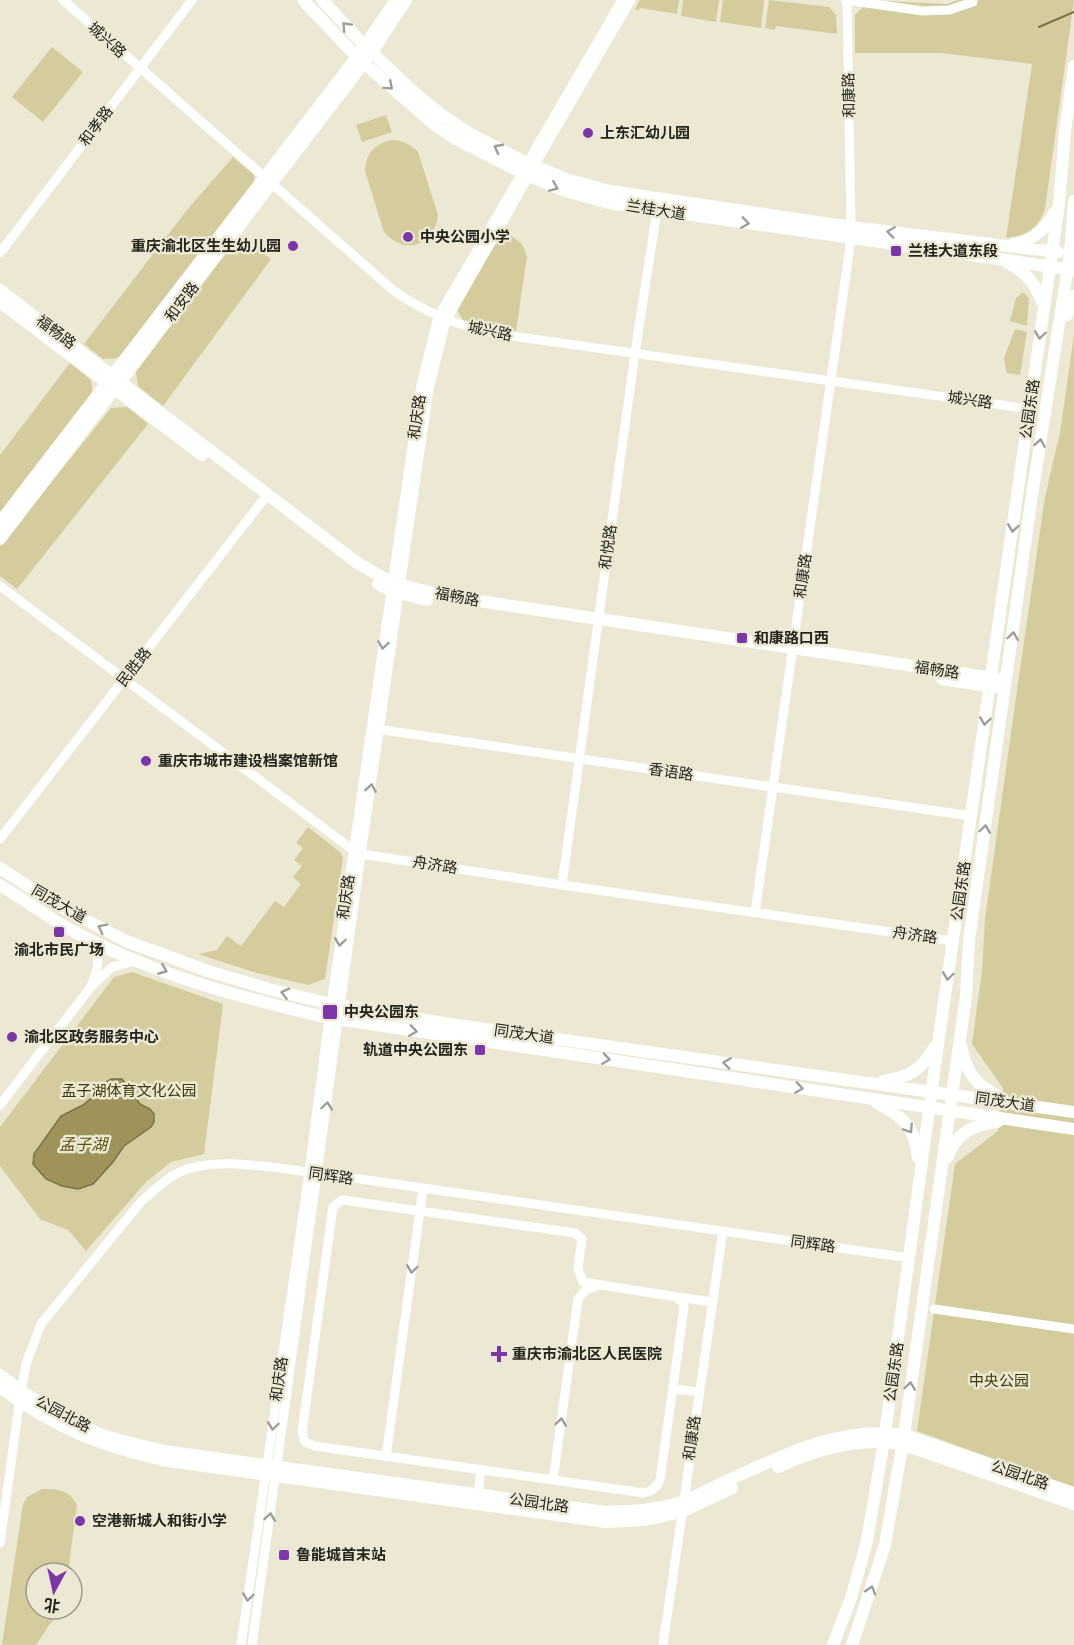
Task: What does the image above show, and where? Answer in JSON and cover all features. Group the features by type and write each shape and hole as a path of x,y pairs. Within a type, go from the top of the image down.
{"main road":[{"name":"兰桂大道","path":"303,0 360,60 411,106 436,126 462,142 528,170 610,191 851,233"},
{"name":"兰桂大道","path":"322,0 368,49 442,115 564,191 609,203 657,210 996,252 1071,269"},
{"path":"368,49 396,0"},
{"path":"368,49 406,0"},
{"name":"和安路","path":"0,539 114,383 368,49"},
{"name":"公园东路","path":"833,1645 851,1598 867,1541 885,1437 939,1036 1059,204 1065,131 1074,66"},
{"name":"公园东路","path":"852,1645 885,1545 903,1439 966,996 969,940 1052,367 1071,269 1074,201"},
{"path":"996,252 1036,237 1048,224 1059,204"},
{"name":"兰桂大道","path":"996,252 1052,251 1072,254"},
{"path":"996,252 1032,280 1044,307"},
{"name":"福畅路","path":"0,290 114,383"},
{"path":"1052,367 1061,349 1070,301 1074,296"},
{"name":"福畅路","path":"0,302 114,383 265,498 352,569 396,589 449,605 597,623 1006,684"},
{"name":"和安路","path":"0,522 114,383"},
{"name":"同茂大道","path":"0,868 57,905 126,941 208,971 336,1005 443,1023 1074,1112"},
{"name":"同茂大道","path":"0,885 62,925 92,940 202,986 265,1004 334,1019 1074,1129"},
{"path":"869,1084 897,1079 916,1071 928,1058 939,1036"},
{"path":"959,1040 964,1063 972,1078 985,1090 1014,1103"},
{"path":"868,1098 895,1113 908,1125 916,1140 920,1179"},
{"path":"939,1182 952,1145 963,1132 982,1123 1011,1120"},
{"name":"公园北路","path":"0,1375 20,1396"},
{"name":"公园北路","path":"0,1387 66,1419 117,1440 164,1451 271,1470 477,1499 605,1512 682,1507 791,1452 834,1437 903,1439 1074,1493"},
{"name":"公园北路","path":"903,1439 1074,1504"}],"street":[{"name":"城兴路","path":"63,0 394,291 442,319 504,335 1030,409"},
{"name":"和孝路","path":"0,253 192,0"},
{"name":"和庆路","path":"241,1645 271,1470 396,589 442,319 622,0"},
{"name":"和庆路","path":"528,170 631,0"},
{"path":"846,0 923,11 949,10 973,2"},
{"name":"和康路","path":"755,913 851,233 846,0"},
{"name":"和悦路","path":"562,885 635,353 657,210"},
{"name":"民胜路","path":"0,839 265,498"},
{"name":"舟济路","path":"0,585 357,852 562,885 953,941"},
{"name":"香语路","path":"376,728 971,816"},
{"path":"90,988 99,966 97,949 92,940"},
{"path":"2,1100 90,988 112,967 139,961"},
{"name":"同辉路","path":"0,1543 20,1396 26,1364 41,1324 140,1203 177,1174 200,1166 224,1163 314,1173 910,1258"},
{"path":"386,1457 423,1188"},
{"path":"676,1297 681,1300 684,1308 660,1480 654,1489 644,1493 315,1446 305,1442 302,1437 333,1207 342,1200 575,1233 582,1239 578,1269 581,1279 588,1284 712,1302"},
{"name":"和康路","path":"663,1645 723,1231"},
{"path":"301,1263 325,1267"},
{"path":"553,1480 578,1299 586,1290 600,1286"},
{"path":"934,1309 1074,1329"},
{"path":"673,1389 699,1392"},
{"name":"和庆路","path":"252,1645 271,1470"},
{"path":"477,1499 481,1470"}],"green space":[{"path":"640,0 679,0 677,14 635,9"},
{"path":"683,0 719,0 716,22 681,16"},
{"path":"723,0 764,0 761,28 720,22"},
{"path":"769,0 829,7 836,15 837,34 776,26 775,30 765,28"},
{"path":"863,0 947,4 957,0 1074,0 1045,209 1039,222 1030,230 1006,238 1032,64 941,53 855,53 855,15 862,8"},
{"path":"52,47 83,72 43,122 12,97"},
{"path":"386,115 392,132 362,142 356,125"},
{"path":"393,140 407,143 418,152 438,215 431,234 417,244 401,244 384,232 365,171 367,159 376,146"},
{"path":"233,157 254,175 255,186 120,358 103,359 84,344 187,210"},
{"path":"505,231 522,244 527,256 516,331 463,320 457,310 487,257"},
{"path":"239,235 271,259 163,406 138,386 136,372"},
{"path":"1023,292 1029,298 1027,326 1010,321 1016,298"},
{"path":"1015,329 1027,332 1020,375 1007,373 1004,358"},
{"name":"中央公园","path":"1074,335 1074,1488 917,1431 955,1164 998,1131 1003,1088 972,1044 982,971 985,919 1017,690 1045,497 1060,433"},
{"path":"70,363 91,380 93,396 0,516 0,455"},
{"path":"127,407 148,424 17,589 0,576 0,546 111,408"},
{"path":"308,827 340,852 343,858 325,979 308,985 257,973 198,954 217,950 227,936 241,946 275,901 284,907 301,884 293,877 302,866 294,860 303,848 296,843"},
{"name":"孟子湖体育文化公园","path":"132,972 223,1004 204,1154 171,1162 147,1181 86,1251 68,1230 40,1219 0,1166 0,1127 114,977"},
{"path":"42,1489 53,1489 67,1493 74,1500 77,1505 70,1561 24,1561 24,1621 52,1621 36,1645 2,1645 23,1504 27,1497"}],"water":[{"name":"孟子湖","path":"111,1079 122,1079 140,1104 150,1109 154,1114 151,1127 124,1146 93,1184 78,1189 62,1186 46,1179 33,1164 34,1154 61,1116 83,1105"}],"waterway":[{"path":"1039,27 1074,12"}],"place":[{"name":"上东汇幼儿园","path":"588,133"},
{"name":"中央公园小学","path":"408,237"},
{"name":"重庆渝北区生生幼儿园","path":"293,246"},
{"name":"兰桂大道东段","path":"896,251"},
{"name":"和康路口西","path":"742,638"},
{"name":"重庆市城市建设档案馆新馆","path":"146,761"},
{"name":"渝北市民广场","path":"59,932"},
{"name":"中央公园东","path":"330,1012"},
{"name":"渝北区政务服务中心","path":"12,1037"},
{"name":"轨道中央公园东","path":"480,1050"},
{"name":"重庆市渝北区人民医院","path":"499,1354"},
{"name":"空港新城人和街小学","path":"80,1521"},
{"name":"鲁能城首末站","path":"284,1555"}]}
